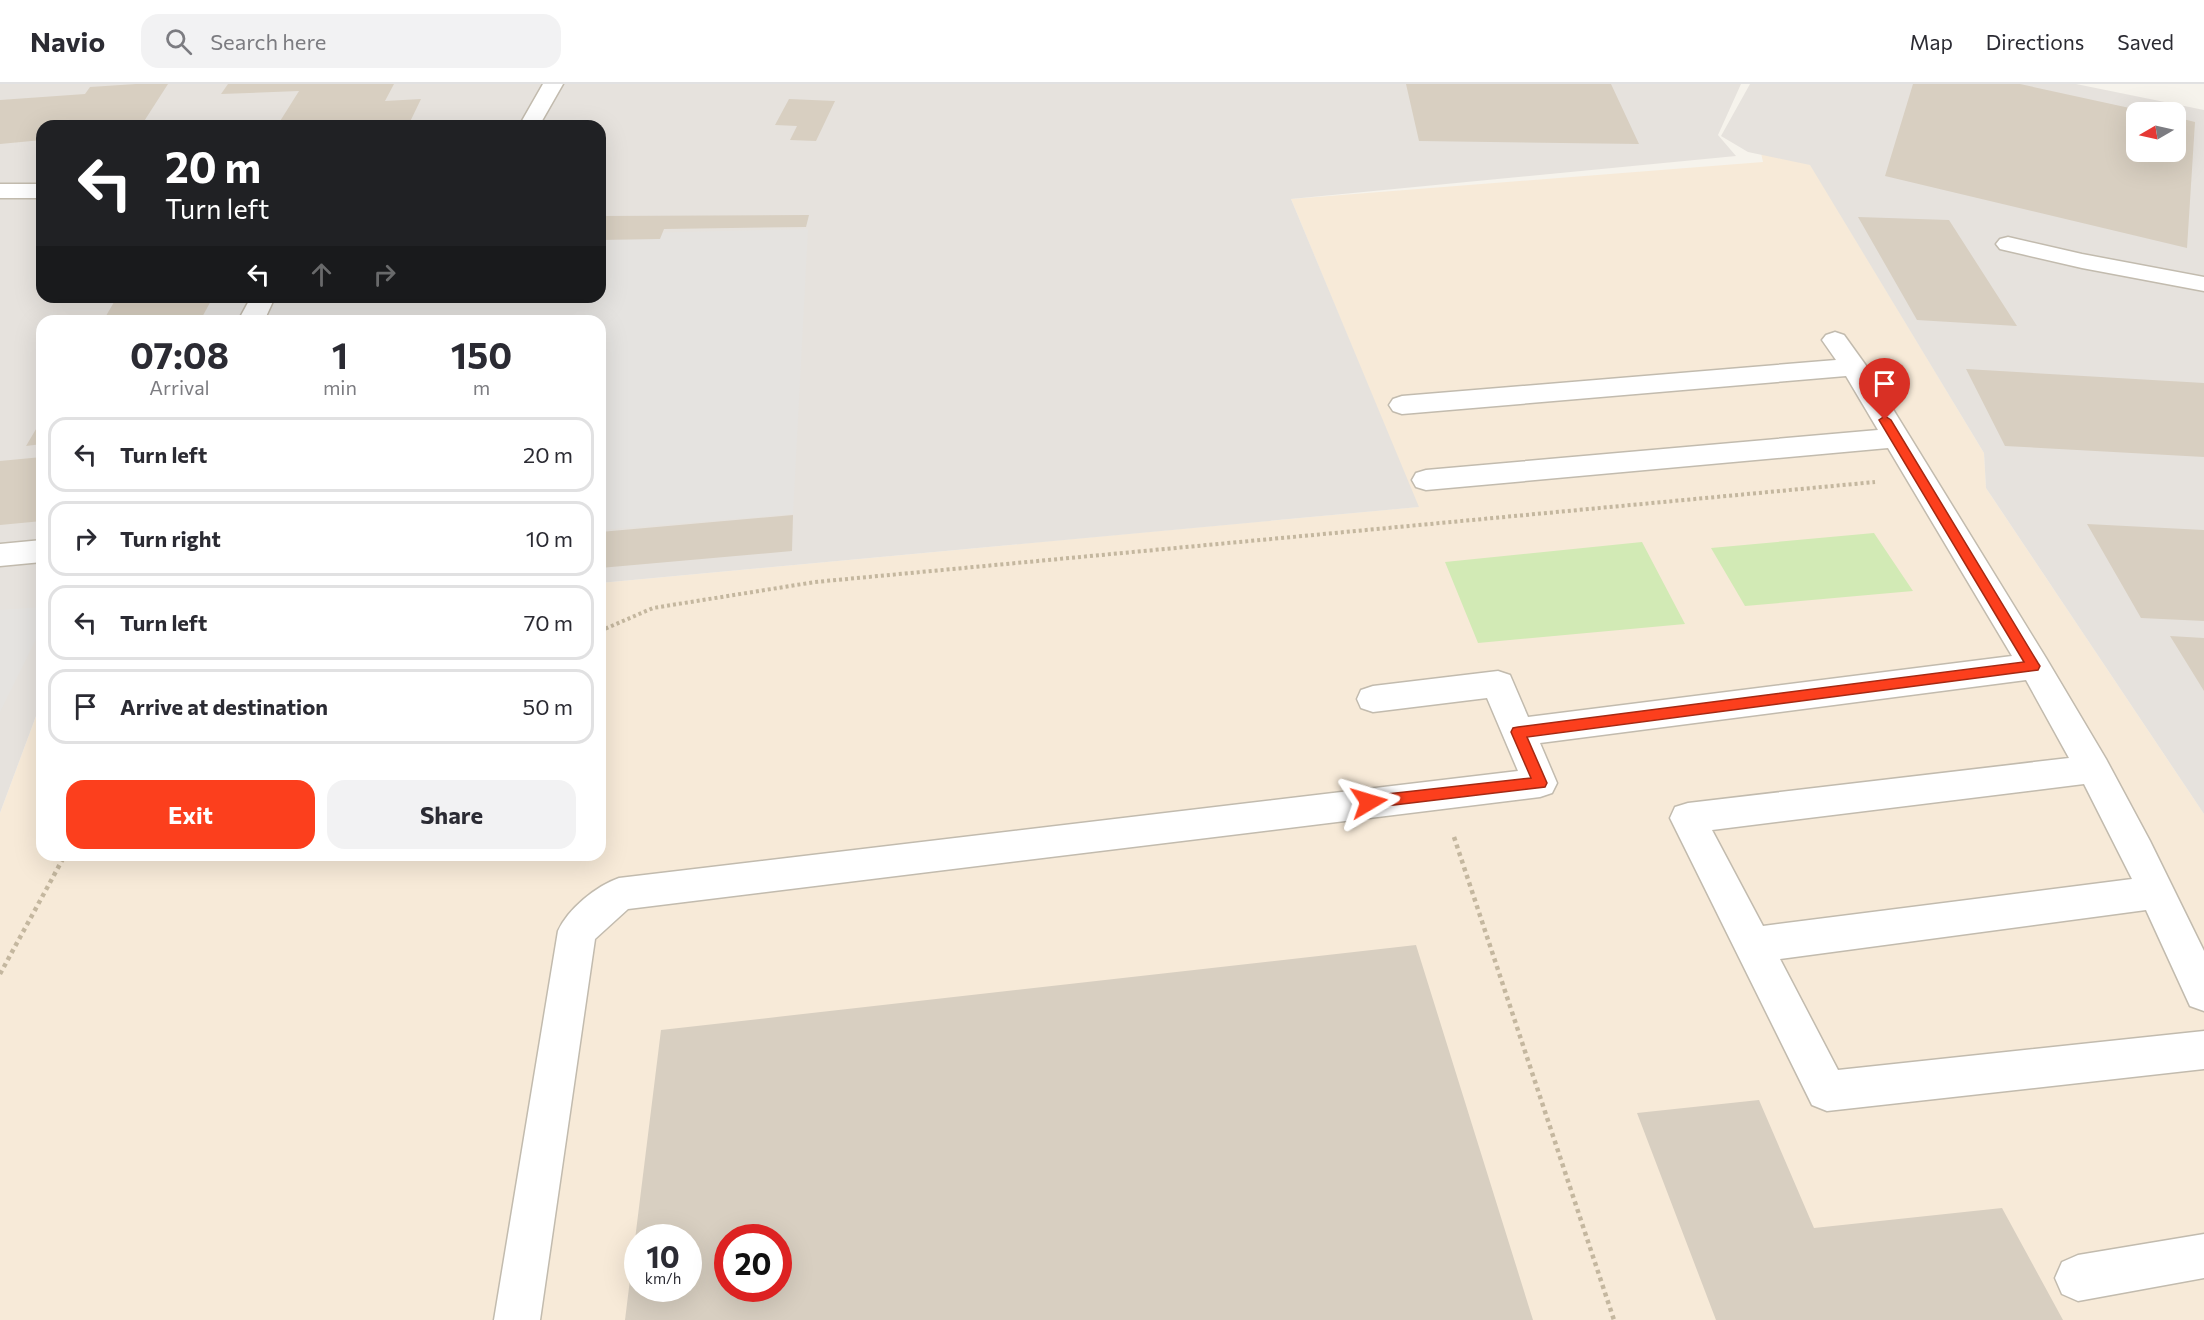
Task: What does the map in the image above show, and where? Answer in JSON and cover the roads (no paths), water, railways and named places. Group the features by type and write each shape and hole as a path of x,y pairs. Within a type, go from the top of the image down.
{"street":[{"path":"532,120 553,84"},
{"path":"0,191 36,191"},
{"path":"2008,244 2082,261 2204,284"},
{"path":"1835,340 1854,367 2094,769 2157,892 2204,993"},
{"path":"1402,405 1854,367"},
{"path":"1426,480 1895,438"},
{"path":"0,555 36,552"},
{"path":"1518,732 2034,666"},
{"path":"517,1320 577,931 619,894 1540,783 1498,684 1373,699"},
{"path":"2094,769 1688,818 1827,1091 2204,1050"},
{"path":"1753,945 2157,892"},
{"path":"2078,1278 2204,1256"}]}
